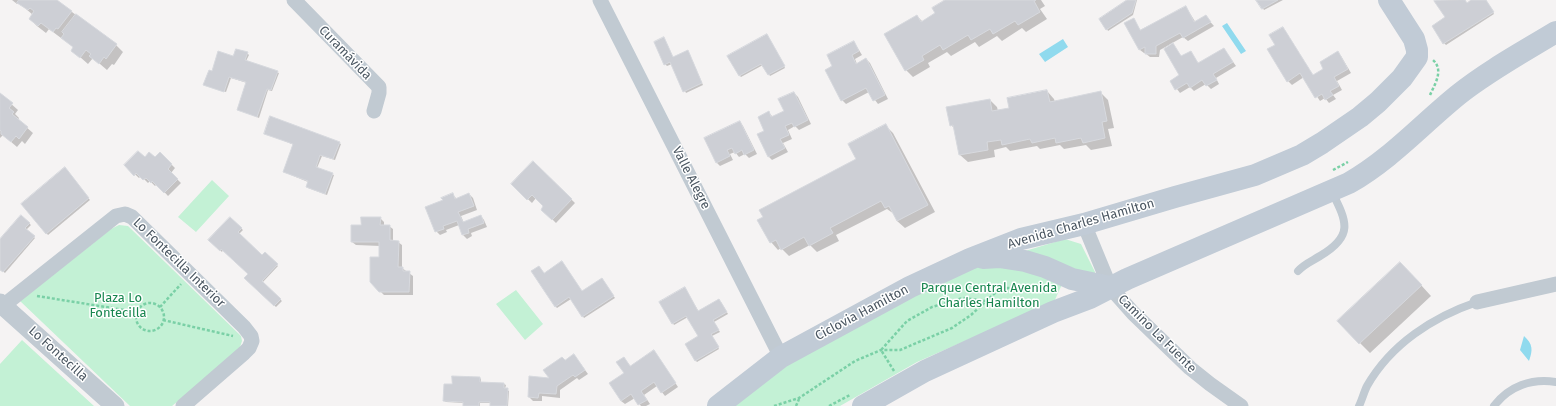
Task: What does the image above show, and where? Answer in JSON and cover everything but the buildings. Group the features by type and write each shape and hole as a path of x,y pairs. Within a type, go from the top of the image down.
{"main road":[{"path":"1389,0 1414,39 1417,53"},
{"path":"1058,292 1090,298 1110,287 1330,182 1366,173 1382,162 1476,81 1556,32"},
{"name":"Avenida Charles Hamilton","path":"718,406 781,357 910,287 970,259 1020,239 1084,224 1175,196 1255,175 1302,155 1342,131 1378,102 1402,78 1417,53"},
{"path":"970,259 999,257 1025,261 1045,267 1058,292"},
{"path":"859,399 896,373 925,371 1058,292 1110,287"}],"street":[{"name":"Curamávida","path":"294,0 379,87 379,94 374,111"},
{"name":"Valle Alegre","path":"600,0 781,357"},
{"name":"Lo Fontecilla Interior","path":"2,304 19,293 116,216 125,214 132,217 244,327 251,336 252,341"},
{"name":"Camino La Fuente","path":"1084,224 1110,287 1133,313 1190,368 1241,406"},
{"path":"1477,302 1556,284"},
{"name":"Lo Fontecilla","path":"2,304 115,406"},
{"path":"184,406 244,353 249,348 252,341"}],"lane":[{"path":"1298,271 1304,264 1335,246 1345,232 1344,215 1330,182"},
{"path":"1359,406 1367,387 1378,370 1405,341 1418,331 1437,320 1477,302"},
{"path":"1494,406 1508,391 1522,384 1536,380 1556,382"}],"path":[{"path":"1417,53 1435,61 1438,71 1438,78 1429,97"},
{"path":"1330,182 1349,161"},
{"path":"160,307 190,274"},
{"path":"881,350 900,350 952,328 971,315 996,292 1008,288 1058,292"},
{"path":"19,293 137,312"},
{"path":"774,406 799,398 855,362 881,350 906,321 932,307 963,298 986,301"},
{"path":"147,303 156,304 163,311 162,324 155,330 146,330 142,328 137,321 137,312 142,305 147,303"},
{"path":"163,320 252,341"},
{"path":"881,350 896,373"},
{"path":"796,406 799,398"},
{"path":"829,406 859,399"}],"green space":[{"path":"212,180 229,196 196,232 178,217"},
{"name":"Plaza Lo Fontecilla","path":"119,225 128,226 241,336 242,341 239,350 172,406 130,406 20,301 111,229"},
{"name":"Parque Central Avenida Charles Hamilton","path":"1065,239 1081,244 1095,272 1094,276 1068,271 1054,302 917,362 840,406 724,406 783,366 915,295 982,264"},
{"path":"516,290 543,324 525,340 496,304"},
{"path":"22,340 94,406 0,406 0,364"}],"water":[{"path":"1227,23 1246,51 1241,54 1222,26"},
{"path":"1063,39 1068,47 1045,62 1039,54"},
{"path":"1524,336 1531,345 1529,361 1520,350"}]}
